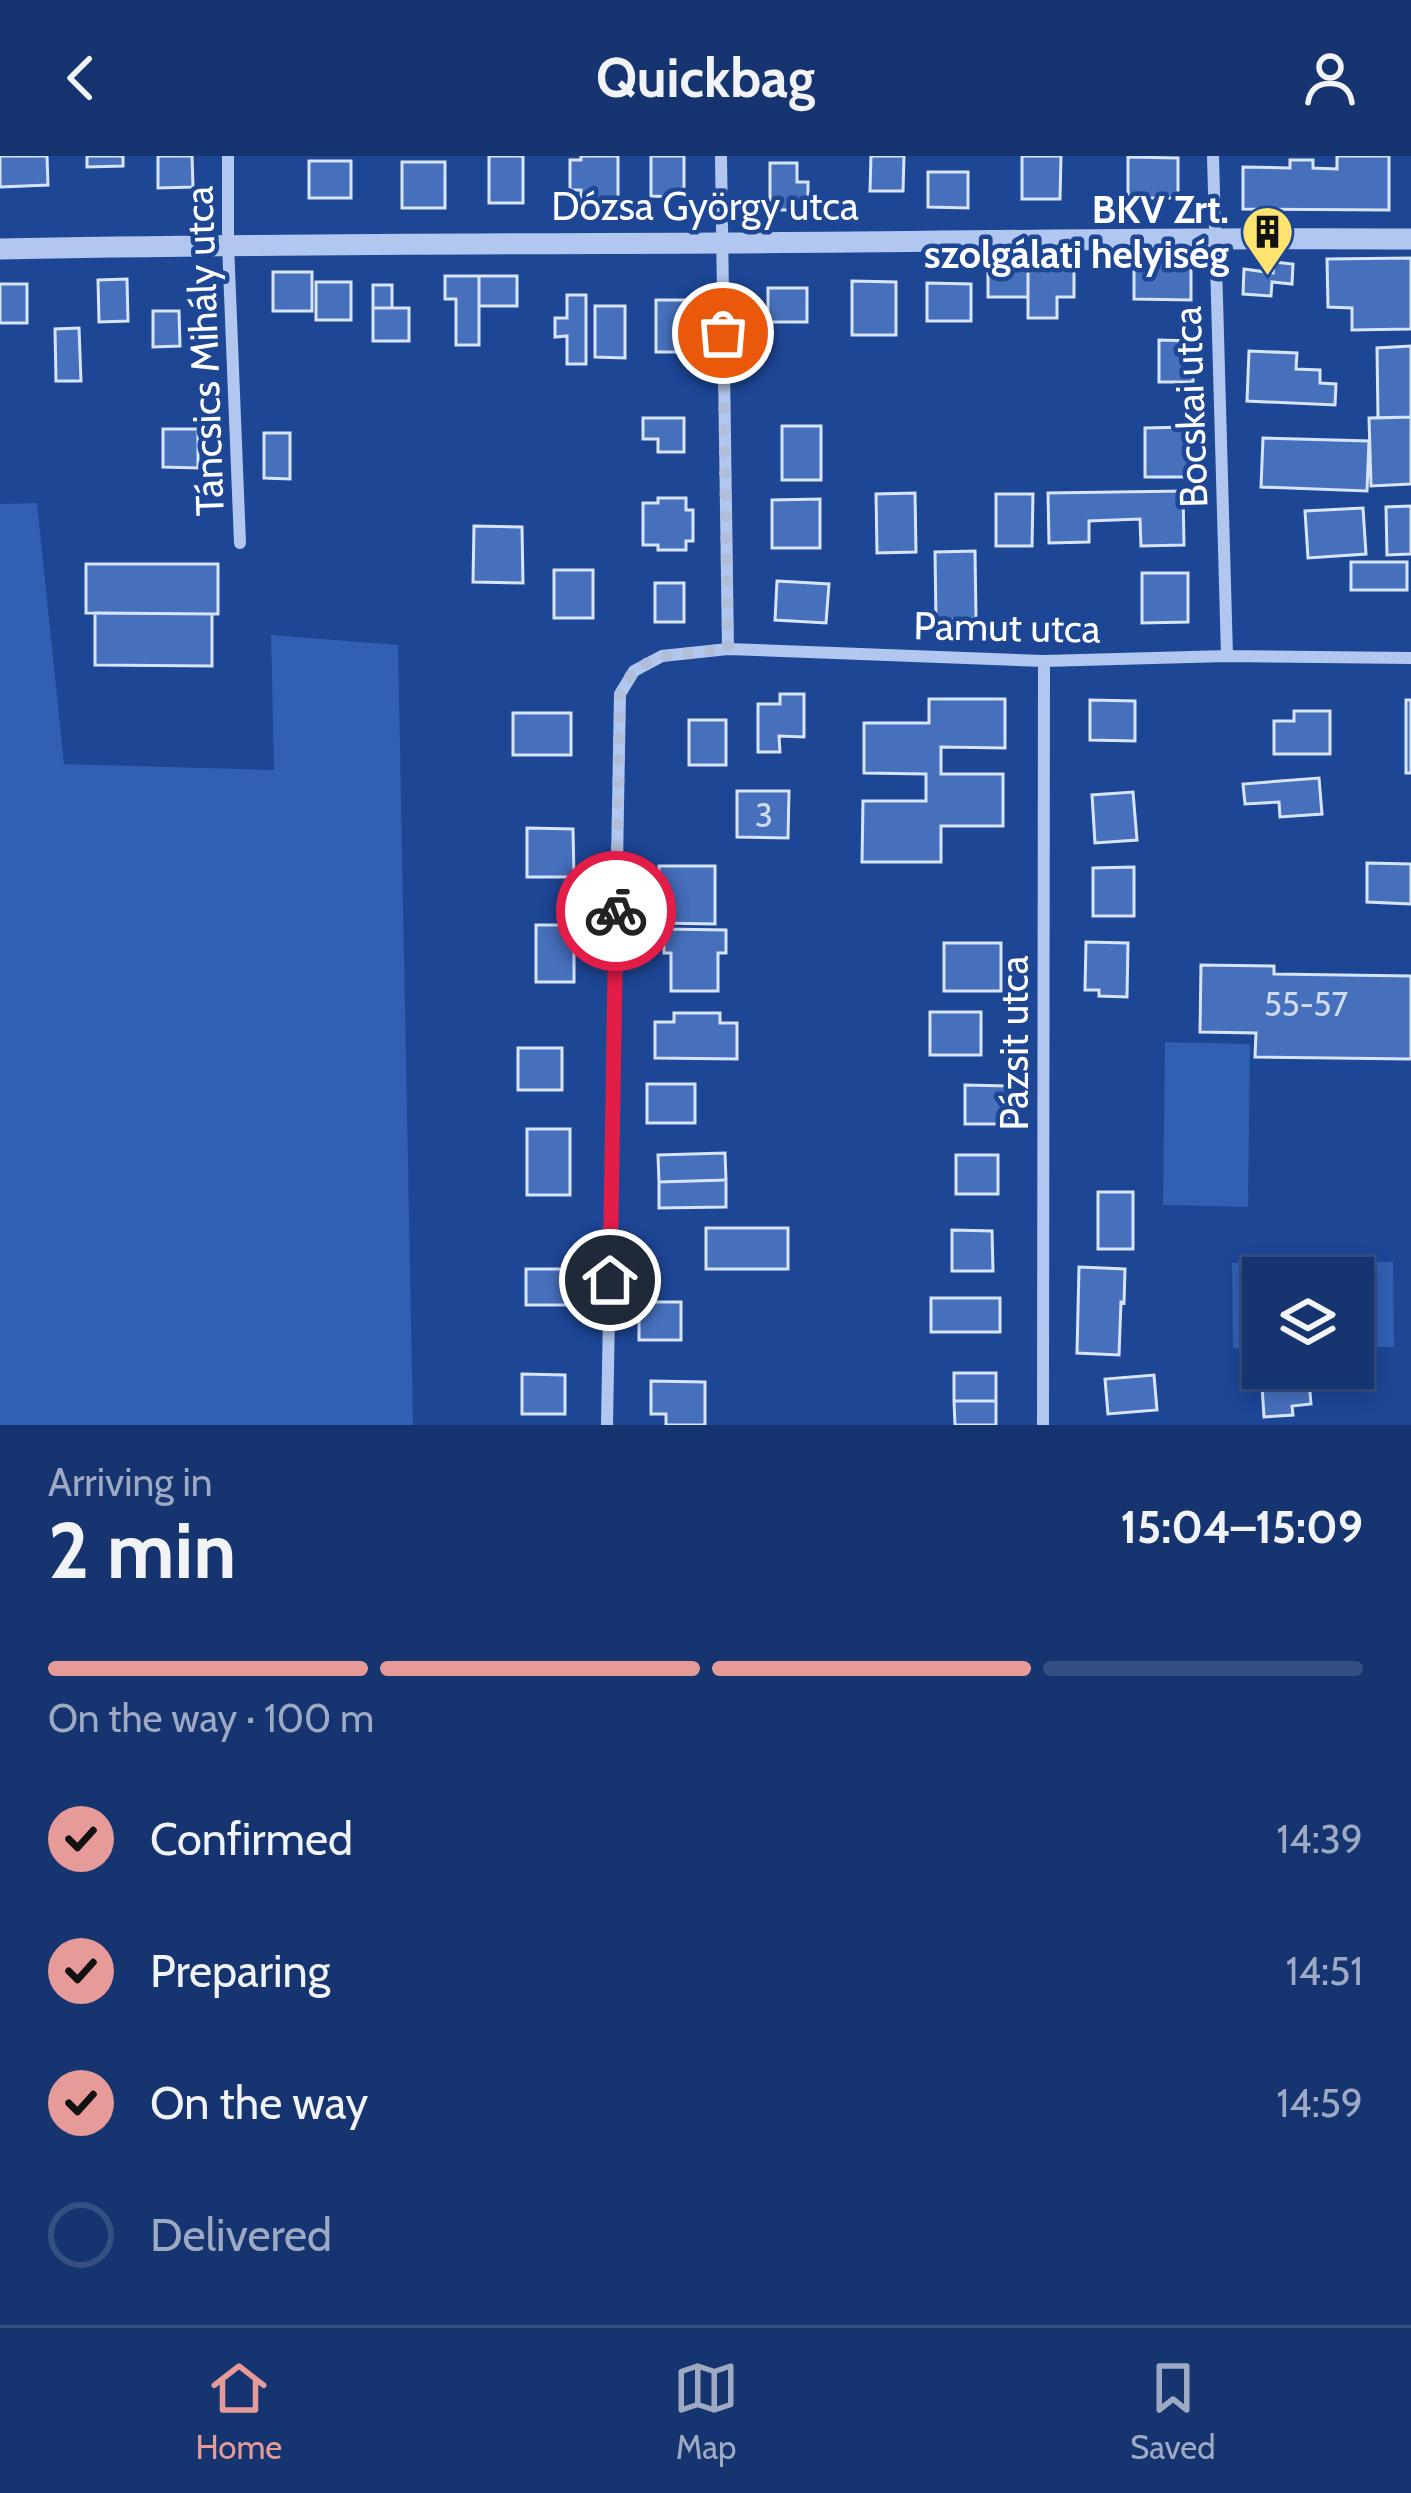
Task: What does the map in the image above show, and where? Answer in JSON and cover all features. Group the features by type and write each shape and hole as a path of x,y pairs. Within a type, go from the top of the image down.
{"street":[{"name":"Táncsics Mihály utca","path":"228,156 240,543"},
{"path":"721,156 728,649"},
{"name":"Bocskai utca","path":"1213,156 1226,656"},
{"name":"Dózsa György utca","path":"0,248 1411,239"},
{"name":"Pamut utca","path":"607,1425 620,694 634,670 662,656 728,649 1044,661 1411,658"},
{"name":"Pázsit utca","path":"1043,1425 1044,661"}],"shaded area":[{"path":"37,503 64,764 274,770 271,635 398,645 413,1425 0,1425 0,504"},
{"path":"1165,1042 1250,1044 1248,1207 1163,1205"},
{"path":"1374,1262 1393,1262 1394,1347 1374,1347"},
{"path":"1232,1263 1242,1263 1242,1348 1233,1348"}],"building":[{"path":"0,156 47,156 48,185 0,187"},
{"path":"87,156 123,156 123,166 87,167"},
{"path":"158,156 192,156 193,187 158,188"},
{"path":"489,156 523,156 523,203 489,203"},
{"path":"581,156 618,156 618,202 581,202 581,190 570,190 570,160 581,160"},
{"path":"651,156 684,156 684,188 674,189 674,197 651,196"},
{"path":"871,156 904,156 903,191 870,191"},
{"path":"1022,156 1061,156 1060,199 1022,199"},
{"path":"1337,156 1389,156 1389,210 1243,209 1243,167 1290,168 1290,160 1313,160 1313,168 1337,169"},
{"path":"1128,157 1178,158 1178,198 1128,198"},
{"path":"309,161 351,161 351,198 309,198"},
{"path":"402,162 445,162 445,208 402,208"},
{"path":"770,163 797,163 797,182 808,182 808,210 770,210"},
{"path":"928,172 968,172 968,208 928,207"},
{"path":"1411,258 1411,329 1352,330 1352,308 1328,307 1327,259"},
{"name":"BKV Zrt. szolgálati helyiség","path":"1274,262 1293,264 1292,284 1272,282 1271,296 1243,294 1244,269 1273,273"},
{"path":"1134,264 1191,264 1191,300 1134,299"},
{"path":"988,267 1028,267 1028,297 988,297"},
{"path":"1028,267 1074,267 1074,297 1057,297 1057,318 1028,318"},
{"path":"273,272 312,272 312,311 273,311"},
{"path":"445,276 479,276 479,345 456,345 456,299 445,299"},
{"path":"479,276 517,276 517,306 479,306"},
{"path":"127,279 128,321 99,322 98,280"},
{"path":"852,281 896,282 896,335 852,335"},
{"path":"316,282 351,282 351,320 316,320"},
{"path":"927,283 971,284 971,321 927,321"},
{"path":"0,284 27,284 27,323 0,323"},
{"path":"373,285 392,285 392,308 373,308"},
{"path":"768,288 807,288 807,322 768,322"},
{"path":"567,295 586,295 586,364 567,364 567,336 555,337 555,318 567,318"},
{"path":"656,300 690,300 690,352 656,352"},
{"path":"595,306 625,306 625,358 595,357"},
{"path":"373,308 409,308 409,341 373,341"},
{"path":"153,311 179,311 180,346 153,347"},
{"path":"79,328 81,381 56,381 55,329"},
{"path":"1159,340 1193,341 1193,382 1159,382"},
{"path":"1411,346 1411,417 1378,418 1377,348"},
{"path":"1249,351 1297,353 1296,369 1320,370 1320,383 1336,384 1335,405 1247,401"},
{"path":"1411,417 1411,484 1371,486 1369,418"},
{"path":"643,418 684,418 684,452 658,452 658,439 643,439"},
{"path":"782,426 821,426 821,480 782,480"},
{"path":"1191,427 1192,477 1145,477 1145,428"},
{"path":"163,429 198,429 198,468 163,467"},
{"path":"264,433 290,433 290,479 264,478"},
{"path":"1263,438 1369,441 1367,491 1261,487"},
{"path":"1183,491 1184,545 1141,546 1140,519 1089,521 1089,542 1049,543 1048,493"},
{"path":"915,493 916,552 877,553 876,494"},
{"path":"996,494 1033,494 1032,546 996,546"},
{"path":"658,498 686,498 686,510 693,510 693,541 686,541 686,550 643,545 643,503 658,503"},
{"path":"820,499 820,548 772,548 772,500"},
{"path":"1411,506 1411,554 1387,555 1386,507"},
{"path":"1363,508 1366,554 1308,558 1305,511"},
{"path":"474,526 522,527 523,583 473,582"},
{"path":"975,551 976,619 936,620 935,552"},
{"path":"1351,562 1407,562 1407,590 1351,590"},
{"path":"86,564 218,564 218,614 86,613"},
{"path":"554,570 593,570 593,618 554,618"},
{"path":"1142,573 1188,573 1188,622 1142,623"},
{"path":"777,581 829,584 826,623 775,620"},
{"path":"655,583 684,583 684,622 655,622"},
{"path":"95,613 212,614 212,666 95,665"},
{"path":"780,694 804,694 804,737 779,736 780,752 758,752 758,704 780,704"},
{"path":"929,699 1005,699 1005,748 941,747 941,774 1003,774 1003,826 941,826 941,862 862,862 863,801 926,801 926,774 864,773 864,723 929,723"},
{"path":"1090,700 1135,701 1135,741 1090,740"},
{"path":"1406,700 1411,700 1411,773 1406,773"},
{"path":"1294,711 1330,711 1330,754 1274,754 1274,721 1294,721"},
{"path":"513,713 571,713 571,755 513,755"},
{"path":"689,720 726,720 726,765 689,765"},
{"path":"1319,778 1322,814 1280,817 1279,802 1245,804 1243,784"},
{"path":"737,791 789,791 788,838 737,837"},
{"path":"1133,792 1137,840 1095,843 1092,795"},
{"path":"527,828 573,829 574,877 527,877"},
{"path":"1367,863 1411,864 1411,904 1367,902"},
{"path":"659,866 715,866 715,924 659,923"},
{"path":"1134,867 1134,916 1093,916 1093,868"},
{"path":"536,925 574,925 574,982 536,982"},
{"path":"664,929 726,930 726,953 718,953 718,991 671,991 671,953 664,953"},
{"path":"1086,942 1128,943 1127,997 1099,996 1099,990 1085,990"},
{"path":"944,943 1001,943 1001,991 944,991"},
{"path":"1201,965 1274,966 1274,974 1411,976 1411,1059 1255,1057 1256,1033 1200,1032"},
{"path":"930,1012 981,1012 981,1055 930,1055"},
{"path":"674,1013 720,1013 720,1023 737,1023 737,1059 655,1058 655,1022 674,1022"},
{"path":"518,1048 562,1048 562,1090 518,1090"},
{"path":"647,1084 695,1084 695,1123 647,1123"},
{"path":"965,1085 1009,1086 1009,1124 965,1124"},
{"path":"527,1129 570,1129 570,1195 527,1195"},
{"path":"725,1153 726,1180 659,1182 658,1155"},
{"path":"956,1155 998,1155 998,1194 956,1194"},
{"path":"726,1180 726,1207 659,1208 659,1182"},
{"path":"1098,1192 1133,1192 1133,1249 1098,1249"},
{"path":"706,1228 788,1228 788,1269 706,1269"},
{"path":"952,1230 992,1231 993,1271 952,1271"},
{"path":"1079,1267 1125,1269 1119,1355 1077,1353"},
{"path":"526,1269 567,1269 566,1305 526,1305"},
{"path":"931,1298 1000,1298 1000,1332 931,1332"},
{"path":"639,1302 681,1302 681,1340 639,1340"},
{"path":"954,1373 996,1373 996,1401 954,1401"},
{"path":"522,1374 565,1375 565,1414 522,1414"},
{"path":"1154,1375 1157,1410 1108,1414 1105,1379"},
{"path":"651,1381 705,1382 705,1425 666,1425 666,1414 651,1414"},
{"path":"1262,1389 1310,1389 1311,1404 1292,1406 1293,1415 1264,1417"},
{"path":"954,1401 996,1401 996,1425 955,1425"}],"way so far":[{"path":"616,911 620,694 634,670 662,656 728,649 723,333"}],"place":[{"name":"BKV Zrt. szolgálati helyiség","path":"1268,277"}],"route":[{"path":"610,1280 616,911"}]}
